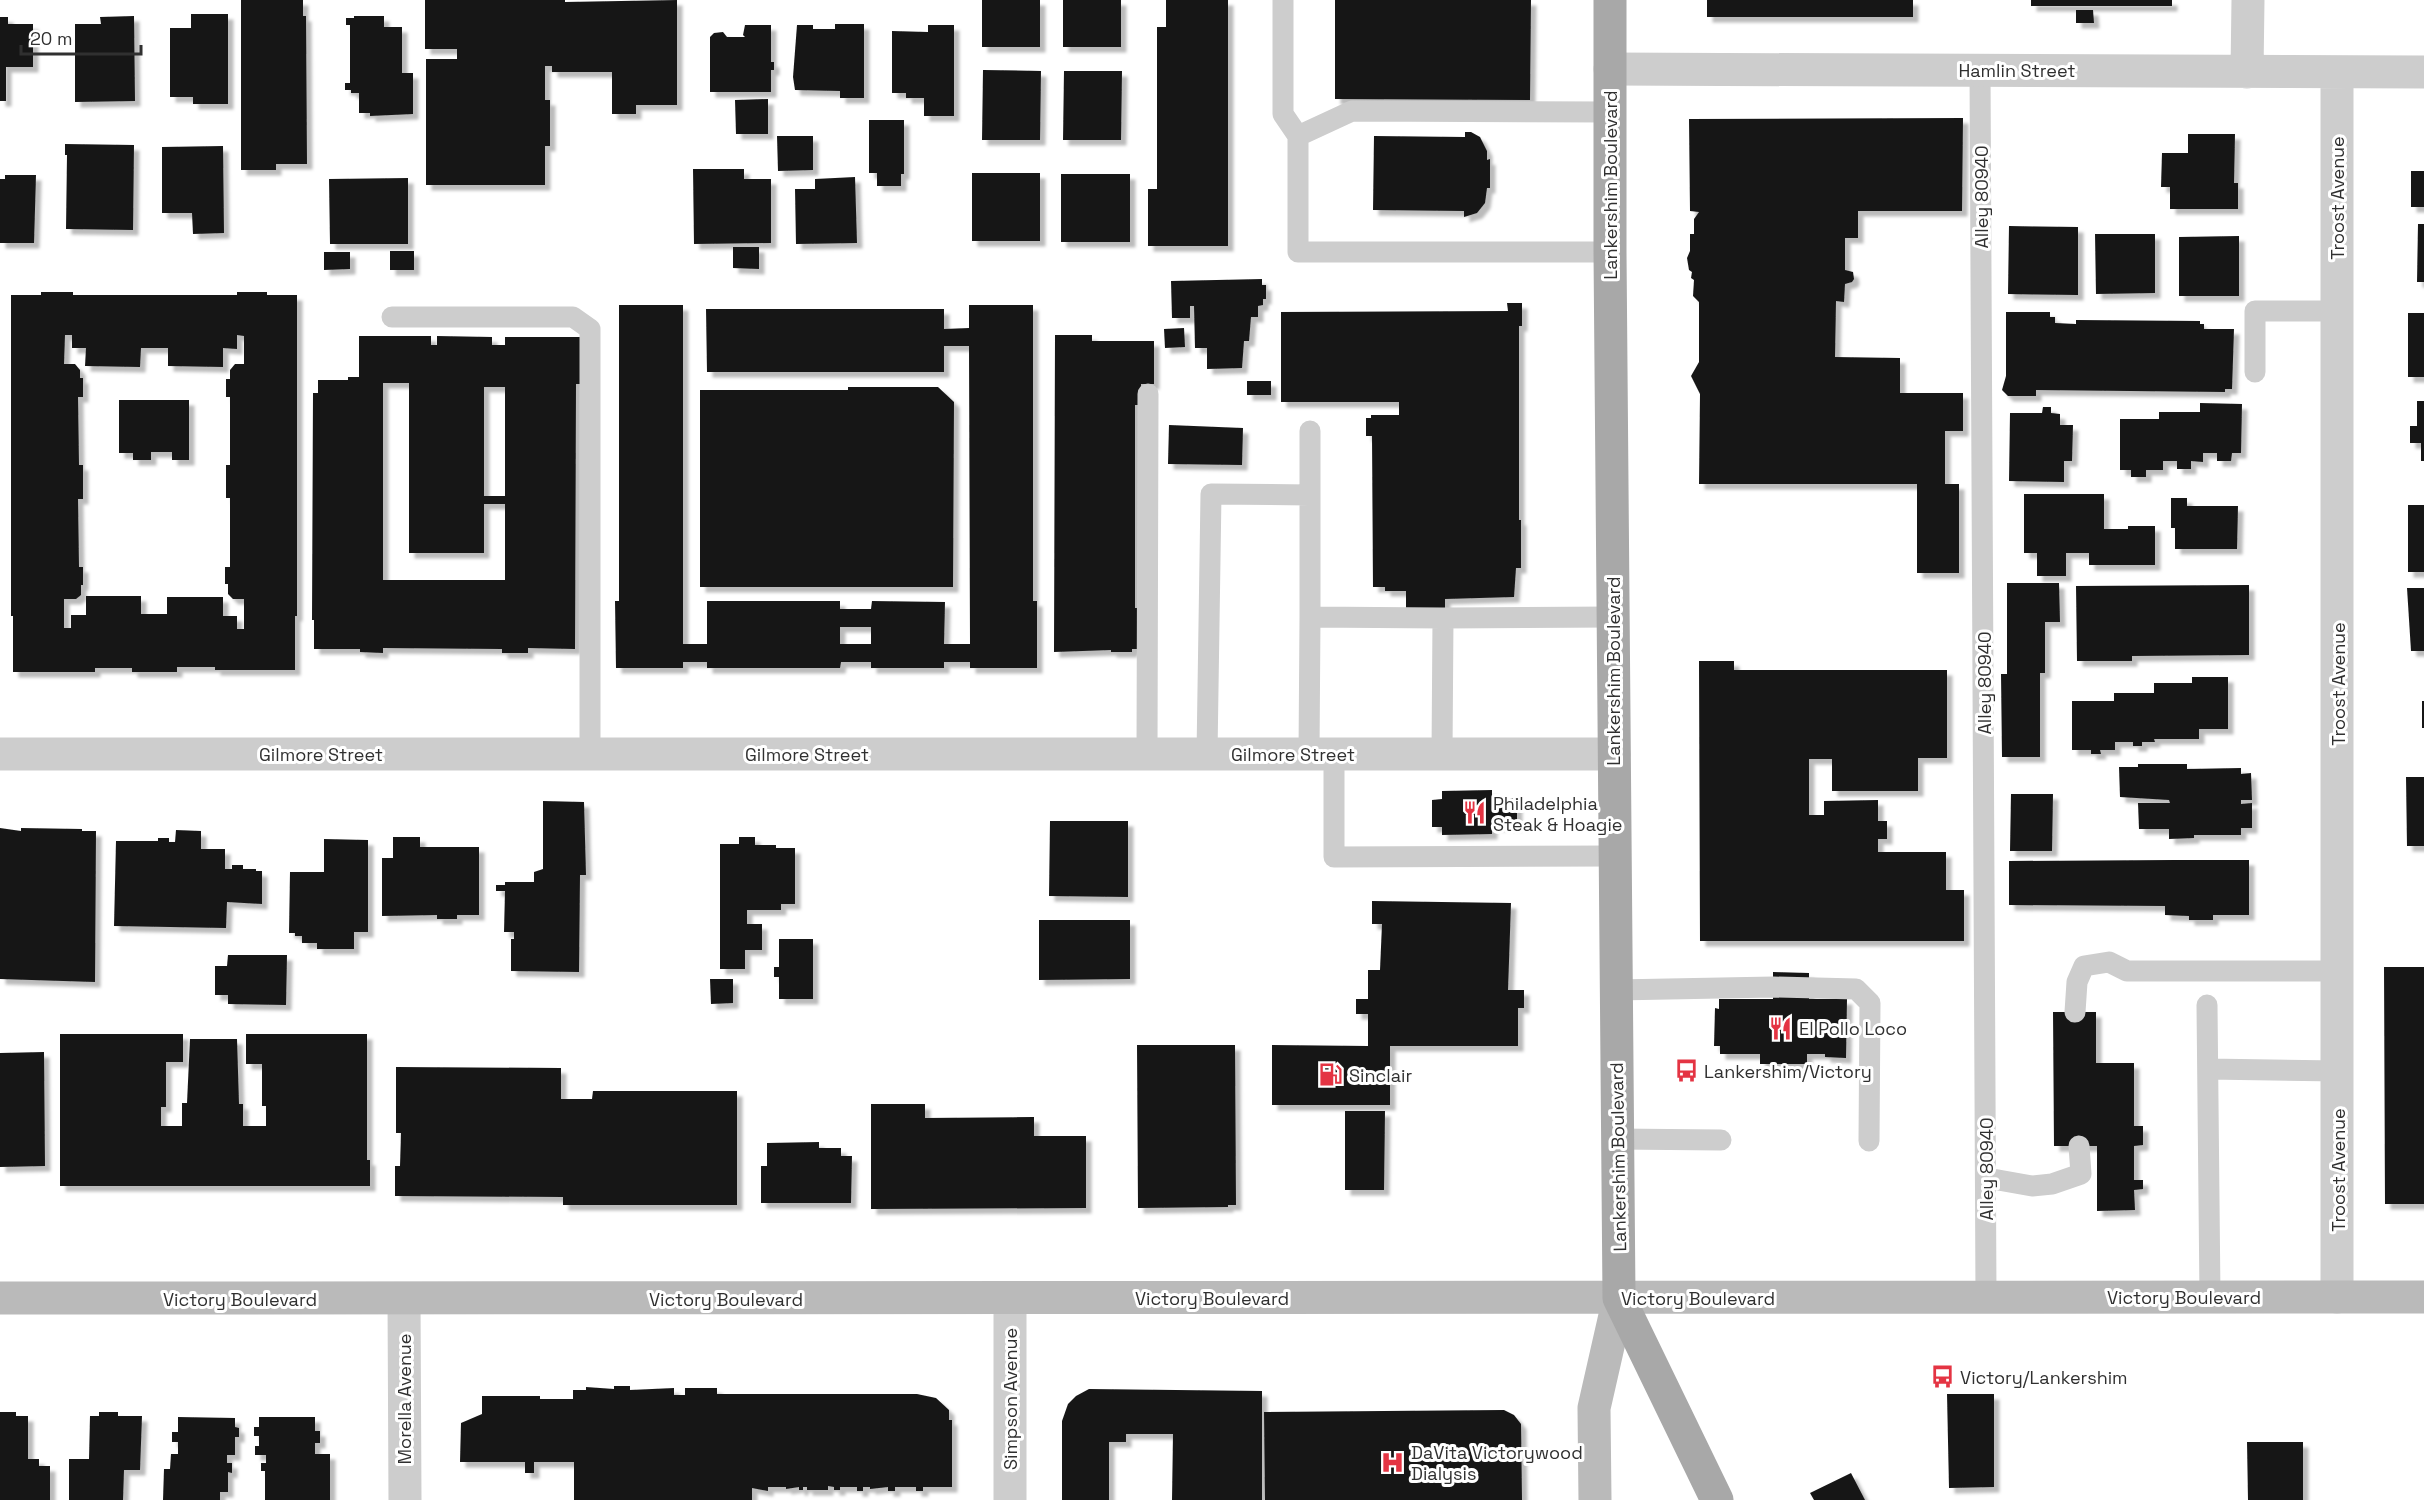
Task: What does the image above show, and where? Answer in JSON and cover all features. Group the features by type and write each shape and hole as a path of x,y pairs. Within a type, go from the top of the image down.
{"main road":[{"name":"Lankershim Boulevard","path":"1610,0 1612,617 1619,1298 1717,1500"},
{"name":"Victory Boulevard","path":"0,1298 2424,1297"},
{"path":"1595,1500 1594,1408 1619,1298"}],"street":[{"path":"2247,72 2248,0"},
{"name":"Hamlin Street","path":"1610,69 2424,72"},
{"name":"Troost Avenue","path":"2337,72 2337,1297"},
{"name":"Gilmore Street","path":"0,754 1614,754"},
{"name":"Morella Avenue","path":"404,1299 405,1500"},
{"name":"Simpson Avenue","path":"1010,1299 1010,1500"}],"lane":[{"path":"1283,0 1283,114 1298,136 1298,252 1610,252"},
{"name":"Alley 80940","path":"1980,70 1986,1297"},
{"path":"1298,136 1352,111 1610,112"},
{"path":"2255,372 2255,311 2337,311"},
{"path":"392,317 573,317 590,329 590,754"},
{"path":"1147,754 1148,394"},
{"path":"1310,431 1310,617 1321,754 1334,857 1615,856"},
{"path":"1207,754 1211,494 1310,495"},
{"path":"1310,617 1612,617"},
{"path":"1442,754 1443,618"},
{"path":"2075,1012 2077,982 2084,966 2100,963 2109,962 2127,971 2338,971"},
{"path":"1616,990 1773,987 1856,989 1870,1003 1869,1141"},
{"path":"2207,1005 2210,1297"},
{"path":"2208,1070 2338,1071"},
{"path":"1617,1139 1720,1140"},
{"path":"1987,1178 2032,1186 2052,1184 2081,1174 2079,1146"}],"building":[{"path":"241,0 303,0 303,16 306,16 307,164 276,164 276,170 241,170"},
{"path":"425,0 565,0 565,2 677,0 677,105 636,105 636,114 612,114 612,72 552,72 552,66 545,66 545,100 550,100 550,146 545,146 545,185 426,185 426,59 457,59 457,49 425,49"},
{"path":"982,0 1040,0 1040,47 982,47"},
{"path":"1063,0 1121,0 1121,47 1063,47"},
{"path":"1166,0 1228,0 1228,246 1148,246 1148,189 1157,189 1157,27 1166,27"},
{"path":"1335,0 1531,0 1530,100 1335,99"},
{"path":"1707,0 1913,0 1913,17 1707,17"},
{"path":"2031,0 2172,0 2172,6 2031,6"},
{"path":"2076,10 2093,10 2094,23 2076,23"},
{"path":"191,14 228,14 228,104 193,104 193,97 170,97 170,28 191,28"},
{"path":"134,16 135,101 75,102 75,24 101,24 100,17"},
{"path":"354,16 384,16 384,27 402,27 402,73 413,73 413,114 370,116 370,113 359,113 359,93 345,90 345,83 350,83 350,25 346,25 346,18 354,18"},
{"path":"0,17 8,17 8,24 33,24 33,67 6,67 6,101 0,101"},
{"path":"835,24 864,24 864,98 840,98 840,91 795,90 793,77 797,25 813,25 813,29 835,29"},
{"path":"745,25 771,25 771,62 774,62 774,70 771,70 771,92 710,92 710,37 714,33 723,32 727,37 745,37 743,35"},
{"path":"928,25 954,25 954,116 924,116 924,98 906,98 906,93 892,93 892,31 928,32"},
{"path":"983,70 1041,71 1040,140 982,140"},
{"path":"1064,71 1122,71 1121,140 1063,140"},
{"path":"768,99 768,134 736,134 735,100"},
{"path":"1963,118 1962,211 1858,211 1858,238 1845,238 1845,270 1853,272 1854,279 1845,284 1844,302 1836,301 1835,357 1900,358 1900,393 1963,393 1963,431 1945,431 1945,484 1959,484 1959,573 1917,573 1917,484 1699,484 1700,394 1691,376 1699,362 1699,302 1693,296 1694,280 1691,278 1692,272 1689,270 1687,258 1690,251 1690,234 1694,234 1694,219 1699,212 1690,211 1689,119"},
{"path":"869,120 904,120 904,174 901,174 901,186 877,186 877,173 869,173"},
{"path":"1465,132 1471,132 1480,137 1487,151 1487,160 1490,159 1490,188 1487,188 1485,203 1477,213 1464,217 1464,211 1373,210 1374,136 1465,137"},
{"path":"2188,134 2235,134 2234,183 2238,183 2238,209 2170,209 2170,187 2161,187 2162,153 2188,153"},
{"path":"777,136 813,136 813,170 778,171"},
{"path":"65,144 134,145 133,230 66,229 67,155 65,155"},
{"path":"223,146 224,233 193,234 192,213 162,213 162,147"},
{"path":"693,169 744,169 744,179 771,179 771,243 694,244"},
{"path":"2411,171 2424,171 2424,207 2411,207"},
{"path":"972,173 1040,173 1040,241 972,241"},
{"path":"1061,174 1130,174 1130,242 1061,242"},
{"path":"5,175 36,175 34,243 0,243 0,179 5,179"},
{"path":"855,177 857,243 796,244 795,189 815,189 815,179"},
{"path":"408,178 408,244 330,244 329,179"},
{"path":"2418,224 2424,224 2424,282 2417,282"},
{"path":"2009,226 2078,227 2078,295 2008,294"},
{"path":"2095,234 2155,234 2155,293 2096,294"},
{"path":"2239,236 2239,296 2179,296 2179,237"},
{"path":"733,247 759,247 759,269 733,268"},
{"path":"390,251 414,251 414,270 390,270"},
{"path":"324,252 350,252 350,269 324,270"},
{"path":"1262,279 1262,285 1266,285 1266,299 1263,299 1263,305 1258,306 1258,317 1251,317 1249,341 1244,341 1242,368 1207,369 1207,348 1195,348 1194,306 1190,306 1190,318 1172,318 1171,281"},
{"path":"41,292 73,292 73,295 237,295 237,292 267,292 267,295 297,295 295,670 215,670 215,667 177,667 177,672 132,672 132,668 95,668 95,672 13,672 11,295 41,295","holes":["65,335 72,335 72,348 86,348 85,366 140,367 141,348 168,348 168,366 223,367 223,348 237,349 237,335 244,336 244,364 235,364 230,370 230,379 226,379 226,397 230,397 230,465 226,465 226,498 230,498 230,567 225,567 225,584 228,584 228,594 233,599 244,599 244,629 237,629 237,616 223,616 223,597 167,597 167,614 141,614 141,596 86,596 86,615 71,615 71,628 64,628 64,599 76,599 81,595 81,585 83,585 83,567 79,567 78,499 83,499 83,465 79,465 78,397 83,397 83,378 80,378 80,370 75,364 64,364"]},
{"path":"1507,303 1522,303 1522,326 1519,326 1521,568 1516,568 1514,597 1445,599 1445,610 1406,610 1406,591 1385,591 1385,587 1373,587 1372,436 1366,436 1366,418 1371,418 1371,415 1399,415 1399,402 1281,402 1281,312 1508,311"},
{"path":"619,305 683,305 683,644 707,644 707,601 840,601 840,609 871,609 872,601 945,602 944,644 970,644 969,346 944,346 944,372 707,372 706,309 944,309 944,329 969,328 969,305 1033,305 1033,601 1037,601 1037,668 970,668 970,662 944,662 944,668 871,668 871,662 841,662 840,668 707,668 707,662 683,662 683,668 616,668 615,601 619,601","holes":["840,627 871,627 871,644 840,644"]},
{"path":"2006,312 2050,312 2050,317 2055,317 2055,323 2076,324 2076,320 2200,321 2200,324 2204,324 2204,329 2234,329 2232,389 2225,389 2225,392 2036,390 2036,396 2008,396 2002,390 2006,376"},
{"path":"2408,313 2424,313 2424,377 2408,377"},
{"path":"1184,328 1185,347 1165,348 1164,329"},
{"path":"1055,335 1092,335 1092,341 1154,341 1154,384 1141,384 1141,405 1135,405 1135,608 1140,608 1140,649 1132,649 1132,652 1111,652 1111,650 1054,652"},
{"path":"359,336 431,336 431,345 437,345 437,336 492,337 492,345 505,345 505,337 583,337 583,384 576,384 575,649 528,648 528,653 502,653 502,649 383,648 383,653 360,652 360,649 314,649 314,620 312,620 313,393 318,393 318,380 348,380 348,377 359,377","holes":["383,383 409,383 409,553 484,553 484,504 505,504 505,580 383,580","484,387 505,387 505,496 484,496"]},
{"path":"1247,381 1271,381 1271,395 1247,395"},
{"path":"848,387 938,387 954,402 953,587 700,587 700,390 848,390"},
{"path":"119,400 189,400 189,460 172,460 172,452 151,452 151,460 133,460 133,453 119,453"},
{"path":"2417,401 2424,401 2424,461 2421,461 2421,443 2410,443 2410,426 2417,426"},
{"path":"2200,403 2242,404 2241,453 2232,453 2231,461 2217,461 2217,453 2203,453 2203,462 2191,461 2191,469 2177,469 2177,461 2163,461 2163,470 2146,470 2146,477 2131,477 2131,470 2120,470 2120,419 2159,419 2159,412 2200,412"},
{"path":"2043,407 2051,407 2051,413 2060,414 2060,425 2073,425 2072,461 2064,461 2064,482 2009,481 2010,413 2042,413"},
{"path":"1169,425 1243,428 1242,465 1168,464"},
{"path":"2024,494 2104,494 2104,529 2155,526 2155,565 2089,565 2089,553 2066,553 2066,576 2037,576 2037,553 2024,553"},
{"path":"2171,498 2187,498 2187,506 2238,506 2237,549 2175,549 2175,528 2171,528"},
{"path":"2408,505 2424,505 2424,572 2408,572"},
{"path":"2007,583 2059,583 2060,622 2045,622 2045,673 2040,673 2040,757 2002,757 2001,674 2007,674"},
{"path":"2249,585 2249,655 2132,656 2132,661 2077,661 2076,586"},
{"path":"2407,588 2424,588 2424,651 2411,651"},
{"path":"1699,661 1734,661 1734,670 1947,670 1947,758 1918,758 1918,791 1832,791 1832,759 1809,759 1809,815 1824,815 1824,801 1878,800 1878,821 1887,821 1887,839 1878,839 1878,852 1946,852 1946,890 1964,890 1964,941 1700,941"},
{"path":"2192,677 2228,677 2228,729 2199,729 2199,739 2154,739 2155,742 2142,742 2142,746 2133,746 2133,742 2115,742 2115,750 2100,750 2101,754 2091,754 2091,750 2072,750 2072,701 2114,701 2114,693 2154,693 2154,683 2192,683"},
{"path":"2422,701 2424,701 2424,728 2422,728"},
{"path":"2138,764 2187,764 2187,769 2241,768 2241,774 2251,773 2252,800 2241,800 2241,804 2252,803 2252,828 2241,828 2241,835 2194,835 2194,838 2169,839 2169,829 2139,829 2138,803 2170,803 2169,800 2120,797 2119,767 2138,767"},
{"path":"2406,777 2424,777 2424,846 2407,846"},
{"name":"Philadelphia Steak & Hoagie","path":"1492,790 1492,799 1517,798 1517,826 1492,826 1492,834 1442,835 1442,827 1432,827 1432,800 1442,799 1442,791"},
{"path":"2011,794 2053,794 2052,851 2010,851"},
{"path":"543,801 584,802 586,875 580,875 579,972 511,971 511,939 514,939 514,932 504,932 505,891 496,891 496,885 505,885 505,882 534,882 534,872 543,869"},
{"path":"1050,821 1128,821 1128,897 1049,896"},
{"path":"0,828 21,831 21,828 96,831 95,982 0,979"},
{"path":"176,830 201,831 201,849 225,849 225,869 232,869 232,865 243,865 243,869 262,871 262,904 227,902 226,928 114,926 116,841 158,841 158,838 169,838 169,842 175,842"},
{"path":"393,837 420,837 420,847 479,847 479,915 457,915 457,919 437,919 437,915 382,916 382,858 393,858"},
{"path":"739,837 755,837 755,845 795,848 795,904 781,904 781,910 747,910 747,924 762,924 762,950 745,950 745,969 720,969 720,844 739,844"},
{"path":"324,839 368,840 368,932 354,932 354,949 317,949 317,943 302,943 302,936 289,933 290,872 324,872"},
{"path":"2249,860 2249,915 2213,915 2213,920 2189,920 2189,916 2165,915 2165,906 2009,905 2009,861"},
{"path":"1372,901 1511,903 1508,990 1524,990 1524,1008 1518,1008 1518,1046 1390,1046 1390,1105 1272,1105 1272,1045 1368,1046 1368,1014 1356,1014 1356,999 1368,999 1368,970 1380,970 1382,924 1372,924"},
{"path":"1039,920 1130,920 1130,979 1039,980"},
{"path":"779,939 813,939 813,999 779,999 779,977 774,977 774,967 779,967"},
{"path":"228,955 287,955 286,1005 228,1004 228,995 215,995 215,966 227,966"},
{"path":"2384,967 2424,967 2424,1204 2385,1204"},
{"name":"El Pollo Loco","path":"1773,972 1809,973 1809,999 1847,999 1846,1058 1825,1057 1825,1054 1807,1054 1807,1064 1760,1064 1760,1054 1720,1054 1720,1046 1714,1046 1715,1008 1719,1009 1719,999 1773,999"},
{"path":"710,979 733,979 733,1003 711,1004"},
{"path":"2053,1012 2096,1012 2096,1063 2134,1063 2134,1126 2143,1126 2143,1145 2134,1146 2134,1180 2143,1180 2143,1189 2134,1190 2135,1210 2097,1211 2097,1146 2054,1146"},
{"path":"60,1034 183,1034 183,1062 166,1062 166,1107 161,1107 161,1126 182,1126 182,1103 187,1103 190,1039 237,1039 239,1104 243,1104 243,1126 266,1126 266,1106 262,1106 262,1064 246,1064 246,1034 367,1034 367,1160 370,1160 370,1186 60,1186"},
{"path":"1137,1045 1235,1045 1236,1205 1138,1208"},
{"path":"44,1052 45,1166 0,1167 0,1053"},
{"path":"396,1067 561,1068 561,1099 592,1099 593,1091 737,1091 737,1205 563,1205 563,1197 395,1196 395,1166 400,1166 401,1133 396,1133"},
{"path":"871,1104 925,1104 925,1118 1034,1117 1034,1136 1086,1136 1086,1208 871,1209"},
{"path":"1345,1111 1385,1111 1384,1190 1345,1190"},
{"path":"819,1142 819,1148 841,1148 841,1156 852,1156 851,1203 761,1203 761,1166 767,1166 767,1143"},
{"path":"614,1386 630,1386 630,1390 674,1388 674,1395 685,1395 685,1388 717,1388 717,1394 917,1394 936,1398 949,1410 949,1420 952,1420 952,1487 923,1487 923,1491 916,1491 916,1487 895,1487 895,1491 888,1491 888,1487 870,1489 870,1487 863,1487 863,1491 857,1491 857,1487 840,1487 840,1490 834,1490 834,1487 828,1486 828,1490 807,1490 807,1487 803,1487 803,1490 799,1490 799,1487 786,1489 786,1487 768,1487 768,1491 752,1488 752,1500 574,1500 574,1462 534,1462 534,1473 525,1473 525,1462 460,1462 461,1423 482,1414 482,1396 540,1396 540,1399 573,1399 573,1390 586,1390 586,1387 614,1389"},
{"path":"1089,1389 1262,1391 1262,1500 1172,1500 1173,1434 1126,1434 1126,1442 1109,1442 1109,1500 1062,1500 1062,1421 1068,1404 1076,1396"},
{"path":"1947,1394 1994,1394 1994,1487 1949,1488"},
{"name":"DaVita Victorywood Dialysis","path":"1504,1410 1514,1415 1521,1424 1522,1500 1265,1500 1264,1412"},
{"path":"0,1412 16,1412 16,1416 28,1416 28,1459 39,1459 39,1466 50,1466 50,1500 0,1500"},
{"path":"99,1412 118,1412 118,1416 142,1416 140,1470 124,1470 123,1500 69,1500 69,1459 89,1459 90,1416 99,1416"},
{"path":"178,1417 235,1418 235,1427 239,1428 239,1437 235,1437 235,1455 227,1455 227,1463 232,1463 232,1473 228,1472 228,1492 220,1492 220,1500 163,1500 164,1469 170,1469 171,1454 178,1454 178,1442 172,1442 172,1432 178,1432"},
{"path":"259,1417 315,1417 315,1431 320,1431 320,1443 315,1443 315,1454 330,1454 330,1500 265,1500 265,1471 261,1471 261,1463 266,1463 266,1455 255,1455 255,1446 259,1446 259,1436 254,1436 254,1427 259,1427"},
{"path":"2247,1442 2303,1442 2303,1500 2248,1500"},
{"path":"1851,1473 1865,1500 1814,1500 1810,1493"}],"place":[{"name":"Philadelphia Steak & Hoagie","path":"1475,813"},
{"name":"El Pollo Loco","path":"1781,1028"},
{"name":"Lankershim/Victory","path":"1686,1071"},
{"name":"Sinclair","path":"1331,1075"},
{"name":"Victory/Lankershim","path":"1942,1377"},
{"name":"DaVita Victorywood Dialysis","path":"1393,1462"}]}
